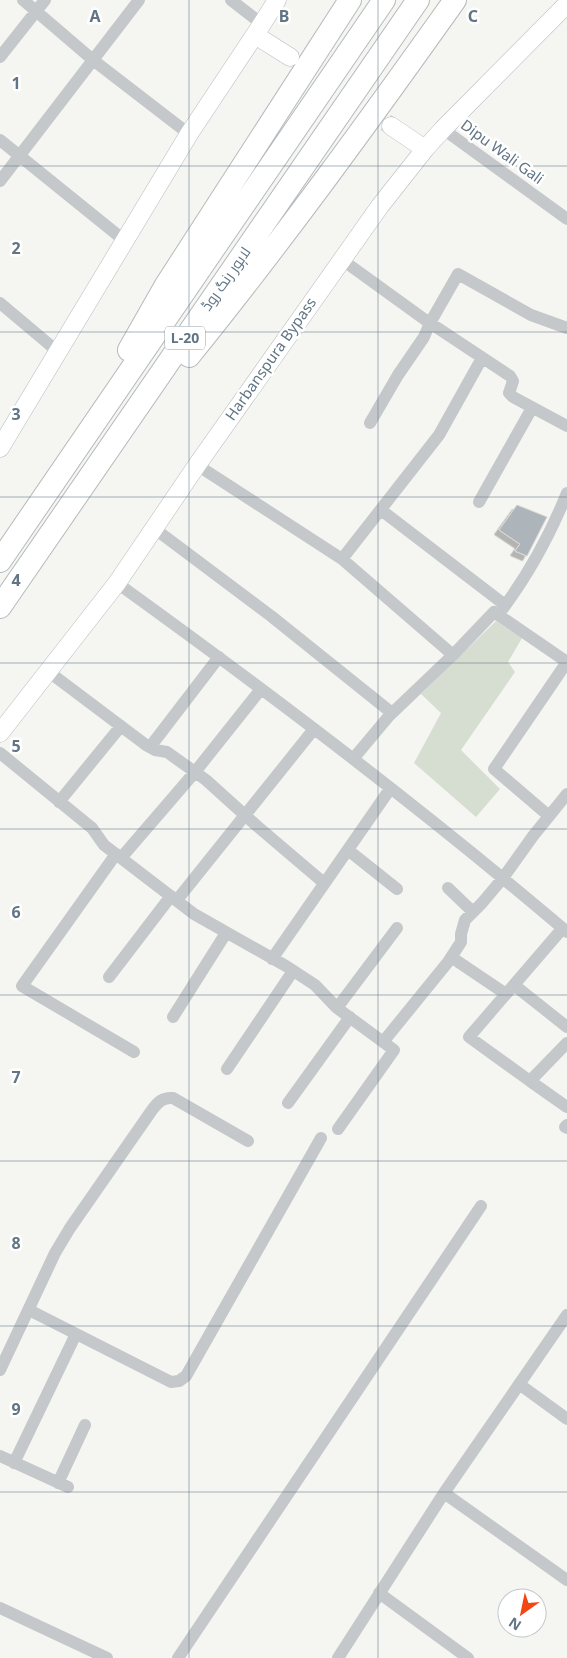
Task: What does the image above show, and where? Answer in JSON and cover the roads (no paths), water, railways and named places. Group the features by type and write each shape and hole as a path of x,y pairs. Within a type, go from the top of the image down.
{"highway":[{"path":"56,480 166,285 350,0"},
{"name":"لاہور رنگ روڈ","path":"0,561 384,0"},
{"name":"لاہور رنگ روڈ","path":"0,607 418,0"},
{"path":"76,496 205,336 291,225 454,0"}],"street":[{"path":"23,0 93,60 189,134"},
{"path":"0,56 45,0"},
{"path":"0,180 139,0"},
{"path":"231,0 259,30 290,57"},
{"path":"0,448 189,134 277,0"},
{"name":"Harbanspura Bypass","path":"0,733 117,583 197,465 380,206 443,129 567,4"},
{"path":"391,126 425,149"},
{"name":"Dipu Wali Gali","path":"443,129 567,219"},
{"path":"0,140 125,241"},
{"path":"341,259 430,323 510,376 513,381 509,393 532,408 567,426"},
{"path":"370,423 398,375 424,337 458,274 531,315 567,328"},
{"path":"0,303 57,351"},
{"path":"342,559 439,435 482,358"},
{"path":"479,502 532,408"},
{"path":"197,465 342,559 453,655"},
{"path":"353,759 392,713 453,655 494,612 502,610 517,590 545,544 567,493"},
{"path":"381,510 567,662 494,769 548,816"},
{"path":"155,529 271,616 392,713"},
{"path":"117,583 219,657 353,759 565,930 469,1037 567,1107"},
{"path":"150,747 219,657"},
{"path":"49,672 150,747 167,752 196,772 324,883"},
{"path":"134,1052 22,986 119,856 196,772 261,689"},
{"path":"59,802 121,726"},
{"path":"109,977 245,815 314,729"},
{"path":"0,753 92,828 104,845 194,914 272,958 315,985 337,1008 394,1050 338,1129"},
{"path":"272,958 390,788"},
{"path":"383,1042 451,957 461,942 465,920 502,878 548,816 567,794"},
{"path":"348,850 398,889"},
{"path":"448,888 473,912"},
{"path":"337,1008 397,928"},
{"path":"173,1017 226,933"},
{"path":"451,957 510,990 567,1027"},
{"path":"227,1069 293,971"},
{"path":"288,1103 350,1017"},
{"path":"530,1081 567,1044"},
{"path":"0,1370 30,1310 55,1253 70,1228 159,1102 166,1097 173,1098 248,1141"},
{"path":"30,1310 171,1382 179,1381 186,1376 321,1138"},
{"path":"178,1658 481,1206"},
{"path":"338,1658 444,1493 567,1315"},
{"path":"14,1463 76,1334"},
{"path":"519,1384 567,1418"},
{"path":"0,1456 63,1485 85,1425"},
{"path":"444,1493 567,1580"},
{"path":"379,1593 468,1658"},
{"path":"0,1608 107,1658"}],"tunnel":[{"path":"297,61 391,126"}]}
